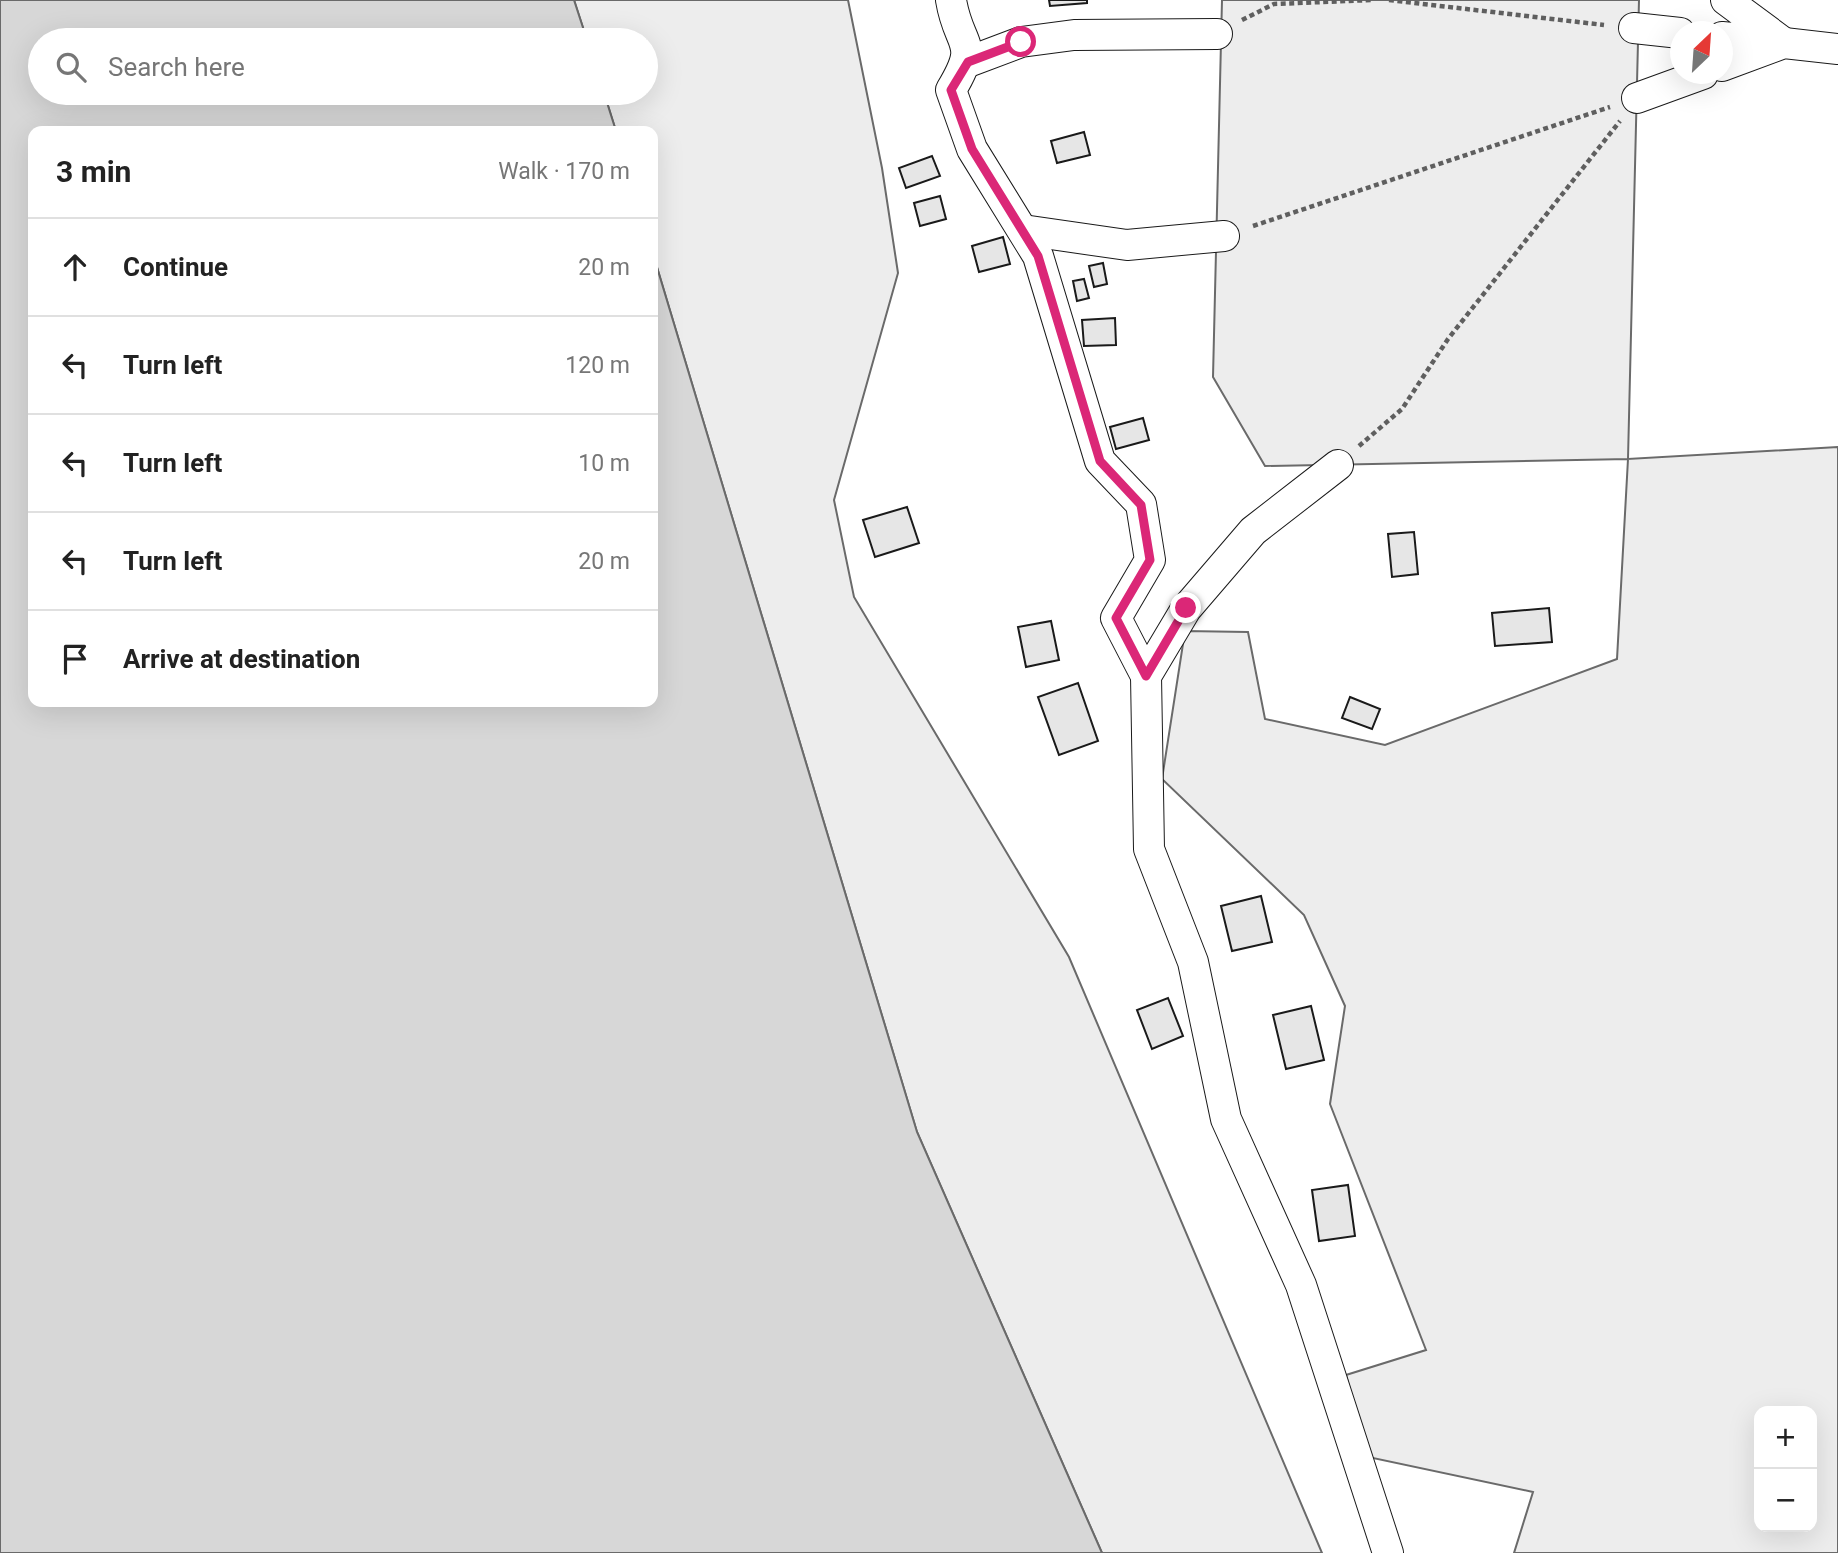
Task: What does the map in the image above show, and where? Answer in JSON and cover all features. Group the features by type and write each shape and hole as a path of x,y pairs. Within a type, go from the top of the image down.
{"street":[{"path":"951,0 956,27 966,41 968,62 951,90 972,149 1038,256 1100,461 1141,505 1150,560 1116,618 1146,676 1149,849 1193,962 1226,1119 1301,1285 1388,1553"},
{"path":"1727,0 1784,43"},
{"path":"1634,28 1670,32"},
{"path":"968,62 1021,42 1074,35 1217,34"},
{"path":"1733,38 1838,49"},
{"path":"1733,62 1784,43"},
{"path":"1637,98 1676,84"},
{"path":"1023,230 1127,245 1224,236"},
{"path":"1146,676 1186,608 1253,531 1338,465"}],"path":[{"path":"1217,34 1274,4 1372,0"},
{"path":"1389,0 1634,28"},
{"path":"1224,236 1637,98"},
{"path":"1338,465 1402,409 1448,339 1637,98"}],"shaded area":[{"path":"0,0 574,0 583,28 28,28 28,105 608,105 614,126 28,126 28,707 658,707 658,271 917,1132 1102,1553 0,1553"},
{"path":"574,0 848,0 882,168 898,273 834,500 854,597 1069,957 1322,1553 1102,1553 917,1132 658,271 658,126 614,126 608,105 658,105 658,28 583,28"},
{"path":"1222,0 1639,0 1628,459 1265,466 1213,377"},
{"path":"1838,447 1838,1553 1514,1553 1533,1492 1368,1457 1346,1375 1426,1350 1330,1104 1345,1006 1304,915 1162,779 1185,631 1248,632 1265,719 1385,745 1617,659 1628,459"}],"building":[{"path":"1049,0 1087,0 1087,3 1050,6"},
{"path":"1084,132 1090,155 1057,163 1051,141"},
{"path":"932,156 940,176 906,188 899,168"},
{"path":"940,196 946,219 920,226 914,203"},
{"path":"1003,237 1010,264 979,272 972,246"},
{"path":"1103,263 1107,284 1094,287 1089,266"},
{"path":"1084,279 1089,298 1077,301 1073,281"},
{"path":"1115,318 1116,345 1084,346 1082,320"},
{"path":"1143,418 1149,440 1116,449 1110,427"},
{"path":"907,507 919,543 875,557 863,520"},
{"path":"1414,532 1418,574 1392,577 1388,534"},
{"path":"1549,608 1552,642 1495,646 1492,613"},
{"path":"1051,621 1059,660 1026,667 1018,627"},
{"path":"1078,683 1098,741 1059,755 1038,697"},
{"path":"1350,697 1380,709 1372,729 1342,718"},
{"path":"1261,896 1272,942 1232,951 1221,906"},
{"path":"1168,998 1183,1036 1152,1049 1137,1010"},
{"path":"1311,1006 1324,1060 1286,1069 1273,1015"},
{"path":"1348,1185 1355,1236 1319,1241 1312,1190"}],"route":[{"path":"1021,42 968,62 951,90 972,149 1038,256 1100,461 1141,505 1150,560 1116,618 1146,676 1186,608"}]}
